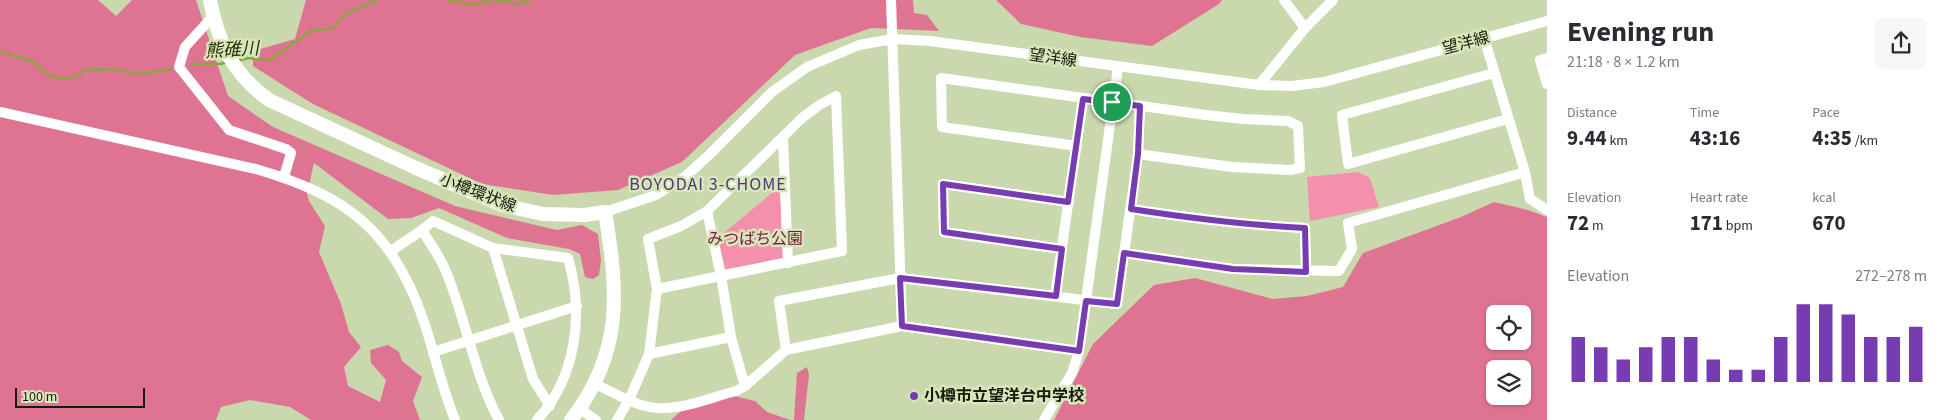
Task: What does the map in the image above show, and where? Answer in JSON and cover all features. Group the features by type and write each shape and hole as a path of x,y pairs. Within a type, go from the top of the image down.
{"main road":[{"name":"小樽環状線","path":"210,0 219,37 225,51 233,64 254,89 269,100 478,196 502,205 543,214 584,215 605,212"},
{"path":"576,415 595,384 608,347 615,298 613,263 605,212"}],"street":[{"path":"892,0 902,326"},
{"path":"1284,0 1305,28"},
{"path":"1259,85 1305,28 1333,0"},
{"path":"213,16 185,47 179,67 229,130 286,149 291,153 284,177"},
{"name":"望洋線","path":"605,212 656,195 686,176 772,92 807,67 859,45 893,39 930,41 1259,85 1292,86 1324,82 1547,21"},
{"path":"1484,38 1525,172 1530,199 1547,210"},
{"path":"1547,58 1540,60 1547,84"},
{"path":"1044,420 1072,373 1079,351 1118,67"},
{"path":"1494,73 1342,115 1348,164 1508,119"},
{"path":"1076,146 942,127 941,78 1083,99 1243,119 1288,121 1298,126 1300,168 1290,170 1232,167 1138,154"},
{"path":"617,420 629,400 649,354 656,289 648,239 680,226 707,211 808,114 836,96 842,252 656,289"},
{"path":"1056,296 1083,99"},
{"path":"786,350 778,301 900,278 1117,304 1138,154 1140,106"},
{"path":"0,112 162,146 284,177 334,198 371,228 391,251 412,290 455,420"},
{"path":"783,138 788,263"},
{"path":"1124,253 1233,269 1306,272 1339,271 1352,249 1348,222 1525,172"},
{"path":"1062,249 944,232 943,184 1068,202"},
{"path":"1131,209 1251,226 1305,228 1306,272"},
{"path":"707,211 721,276 731,337 745,386"},
{"path":"391,251 433,221 493,248 568,258 574,279 577,306 571,353 564,380 550,406 538,420"},
{"path":"422,230 444,267 489,401 499,420"},
{"path":"493,248 533,379 550,406"},
{"path":"433,352 468,339 577,306"},
{"path":"595,384 644,406 658,408 673,407 736,391 745,386 786,350 902,326 1079,351"},
{"path":"649,354 731,337"},
{"path":"576,415 596,420"}],"green space":[{"path":"1358,172 1370,178 1379,207 1310,221 1307,177"},
{"name":"みつばち公園","path":"780,186 783,259 725,269 718,238"}],"shaded area":[{"path":"0,0 98,0 116,16 132,0 196,0 228,96 273,127 455,206 557,230 582,225 598,234 601,261 599,275 593,279 585,277 580,254 569,249 507,238 439,208 411,218 388,219 314,163 307,194 309,201 325,226 319,252 341,304 349,332 361,347 344,367 348,386 380,402 386,380 371,363 370,350 388,345 399,352 402,361 422,377 413,401 420,420 311,420 290,407 250,400 221,407 216,420 0,420"},
{"path":"306,0 913,0 914,13 927,15 939,31 871,28 795,55 682,162 618,190 553,195 482,184 313,104 253,66 253,51 295,39"},
{"path":"996,0 1222,0 1219,4 1152,46 1080,37 1021,24"},
{"path":"1494,202 1528,210 1547,217 1547,420 1054,420 1093,344 1154,285 1195,278 1273,299 1307,296 1343,287 1363,253 1461,217"},
{"path":"807,367 809,375 804,420 794,420 797,373"},
{"path":"734,396 755,401 767,412 790,420 671,420 681,411"}],"waterway":[{"name":"熊碓川","path":"236,61 249,58 270,60 311,31 333,28 346,14 377,0"},
{"name":"熊碓川","path":"448,0 474,5 492,0"},
{"name":"熊碓川","path":"496,0 519,4 529,0"},
{"name":"熊碓川","path":"0,52 32,61 49,76 70,79 86,70 111,69 141,74 171,69"},
{"name":"熊碓川","path":"190,64 220,64 228,62"}],"place":[{"name":"小樽市立望洋台中学校","path":"914,396"}],"district":[{"name":"BOYODAI 3-CHOME","path":"708,184"}],"route":[{"path":"1083,99 1112,102 1140,106 1138,154 1131,209 1251,226 1305,228 1306,272 1233,269 1124,253 1117,304 1086,301 1079,351 902,326 900,278 1056,296 1062,249 944,232 943,184 1068,202 1083,99"}]}
